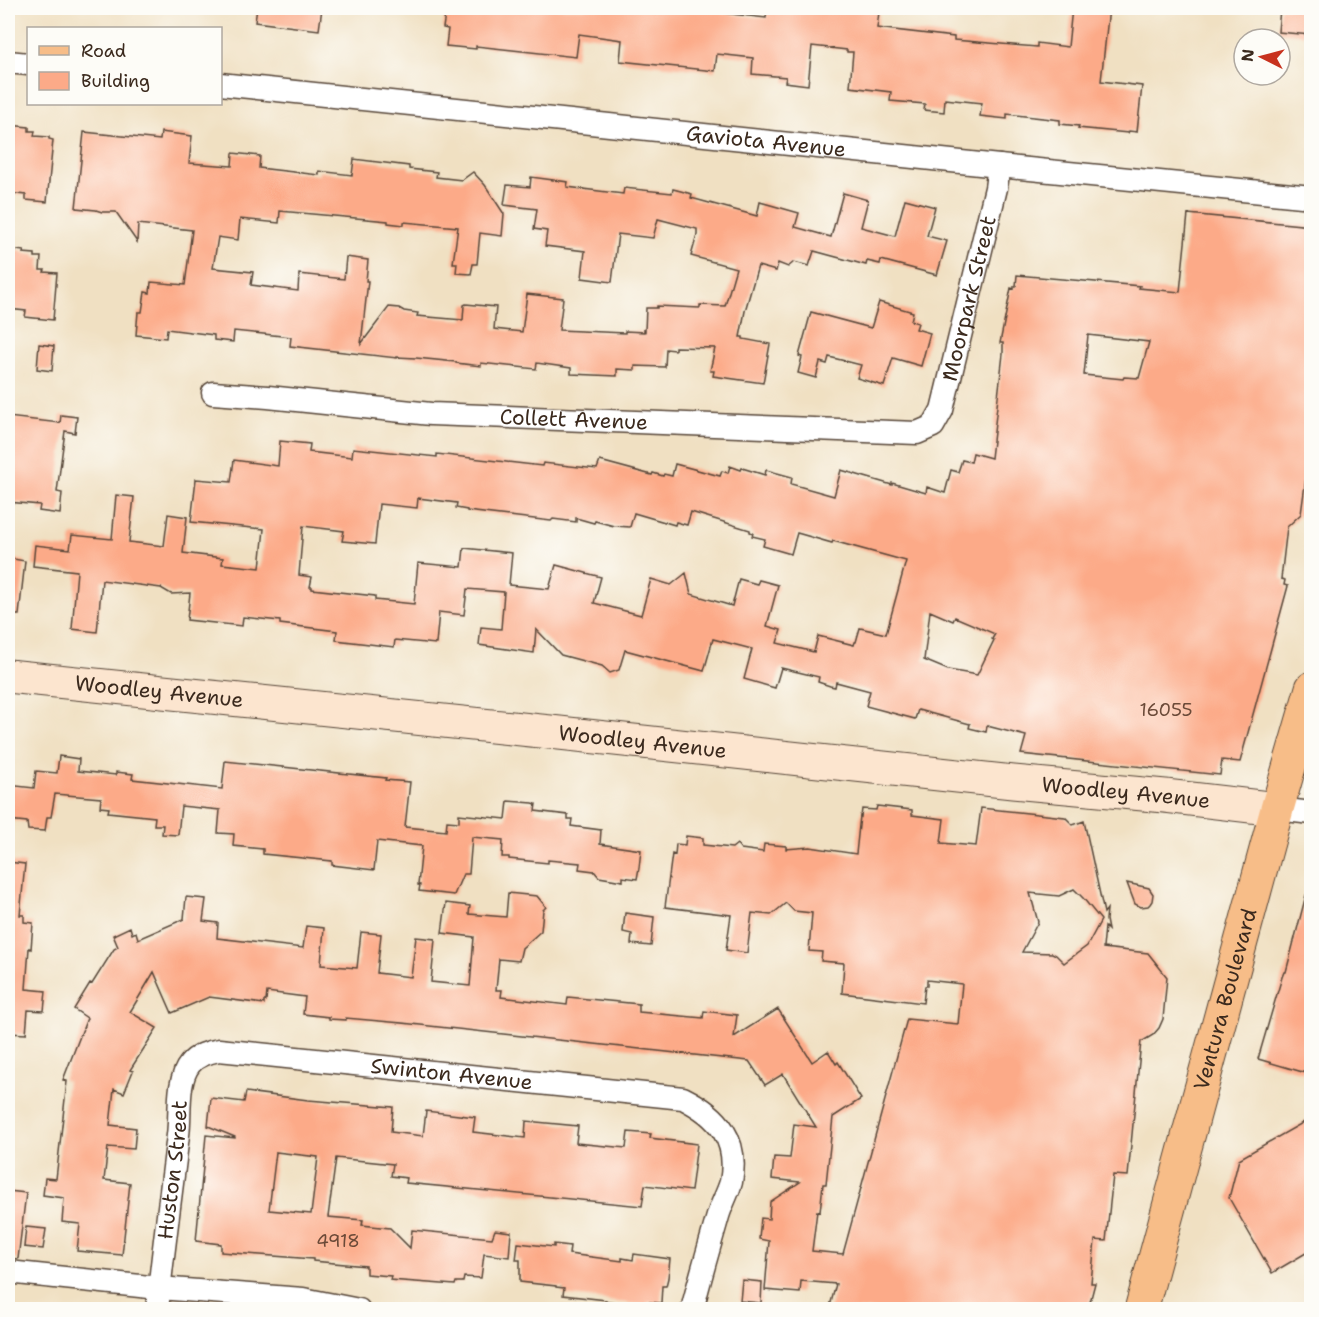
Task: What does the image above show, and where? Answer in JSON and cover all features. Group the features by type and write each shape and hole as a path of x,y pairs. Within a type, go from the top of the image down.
{"main road":[{"name":"Ventura Boulevard","path":"1141,1310 1311,688"}],"street":[{"path":"8,62 27,64"},
{"name":"Gaviota Avenue","path":"222,84 1311,197"},
{"name":"Moorpark Street","path":"933,426 942,410 996,188 999,166"},
{"name":"Collett Avenue","path":"213,393 431,414 917,433 933,426"},
{"name":"Woodley Avenue","path":"8,676 1277,809"},
{"path":"1277,809 1311,813"},
{"name":"Swinton Avenue","path":"219,1050 683,1098 698,1105 723,1128 733,1158 730,1184 722,1204 692,1310"},
{"name":"Huston Street","path":"158,1299 184,1076 191,1063 197,1058 219,1050"},
{"path":"8,1272 158,1299 303,1299 359,1310"}],"building":[{"path":"257,8 322,8 319,30 255,22"},
{"path":"446,8 724,8 723,13 766,18 767,9 793,13 794,8 831,8 879,12 877,28 954,37 954,40 1037,47 1037,43 1068,47 1072,8 1109,8 1101,81 1142,86 1137,132 1078,128 1079,126 1060,124 1060,120 1007,114 1007,119 980,116 982,103 945,99 944,112 924,110 925,104 890,101 891,92 850,87 853,52 847,52 847,50 812,46 808,85 785,82 786,77 752,74 753,58 717,54 715,71 620,61 622,40 579,34 576,57 476,46 476,49 446,46 448,29 443,28"},
{"path":"1280,8 1311,8 1311,35 1292,33 1292,27 1278,27"},
{"path":"8,125 29,127 29,131 35,131 34,136 49,137 53,140 47,202 26,200 26,195 8,193"},
{"path":"84,132 160,140 161,132 192,136 189,163 232,166 233,153 260,156 259,168 319,175 319,171 352,175 354,159 409,166 409,169 437,172 436,177 462,180 473,172 485,185 504,214 502,236 480,233 477,264 473,264 471,274 456,273 457,263 453,263 458,227 404,222 404,225 388,223 388,221 280,211 279,223 240,219 238,240 218,237 213,268 253,272 251,285 298,291 299,274 344,279 346,257 368,260 361,344 389,307 418,313 417,316 463,320 466,304 496,307 494,329 522,332 527,294 563,298 559,330 625,333 625,331 645,331 646,308 725,306 736,268 691,256 697,229 658,219 653,238 618,234 612,282 582,278 585,251 545,246 547,231 534,229 537,209 504,205 507,185 530,187 531,177 568,182 567,187 623,194 624,188 672,193 673,189 692,194 691,198 757,216 760,202 799,213 795,227 831,237 843,193 868,200 861,227 895,236 905,199 935,207 927,236 947,241 937,275 881,260 880,264 867,261 866,265 814,251 809,266 794,262 788,267 778,263 776,271 758,266 740,337 770,344 763,383 713,376 714,371 710,371 715,348 675,347 675,350 666,349 665,367 635,366 635,370 617,369 617,376 571,374 571,368 537,363 536,369 481,363 481,366 290,346 291,337 234,331 233,342 214,340 214,335 167,329 166,338 136,335 138,312 142,312 145,292 150,293 151,282 185,285 192,230 138,224 137,242 116,212 76,208"},
{"path":"1188,214 1311,226 1311,466 1307,470 1301,514 1287,527 1281,579 1285,580 1284,585 1288,586 1240,762 1222,760 1220,775 1021,754 1026,736 987,726 986,732 969,728 970,724 918,710 915,719 866,706 870,691 836,682 835,687 830,686 818,682 819,677 781,668 775,688 744,679 752,649 713,639 704,671 625,650 619,670 610,673 602,666 561,655 536,629 534,653 479,645 481,627 501,629 504,592 467,589 464,615 439,612 436,644 395,640 394,647 336,640 337,631 280,624 280,621 243,617 242,626 187,620 190,593 171,594 161,588 102,580 97,632 72,629 77,571 33,566 35,545 70,549 72,535 112,539 116,495 134,497 129,542 164,546 168,514 187,517 183,553 223,558 222,564 260,568 264,529 191,522 196,479 231,482 234,460 278,466 280,441 310,444 309,452 352,457 353,448 597,469 600,461 663,476 664,474 672,476 675,464 720,476 722,471 728,473 730,466 765,475 766,470 792,477 791,484 834,496 841,470 926,493 927,487 945,493 951,470 958,472 962,460 971,462 973,453 991,458 1003,354 1003,343 1000,343 1011,288 1014,289 1016,286 1017,275 1140,286 1139,288 1180,292","holes":["1088,335 1149,342 1139,378 1124,377 1123,379 1084,375","418,498 457,503 456,508 467,511 551,521 553,519 576,522 576,518 594,523 595,521 630,527 634,513 675,525 676,522 687,525 691,512 750,530 753,533 752,536 765,539 763,546 791,554 797,533 906,561 886,634 860,628 854,645 818,636 814,652 777,643 781,630 767,626 778,585 759,580 757,584 739,579 732,606 691,594 686,573 671,585 651,579 641,615 594,603 601,577 556,565 549,589 509,585 512,553 464,548 462,567 418,563 414,604 375,600 375,596 312,589 310,587 312,577 299,575 303,526 344,531 342,541 375,544 379,504 417,508","930,611 953,621 955,617 995,634 977,675 948,670 924,660"]},
{"path":"8,249 35,254 35,257 41,257 40,270 57,273 53,320 25,317 26,311 8,309"},
{"path":"879,302 913,312 911,321 918,323 916,329 930,333 921,366 893,358 884,386 857,378 861,365 829,357 827,364 820,362 816,378 798,373 802,357 799,356 811,312 871,328"},
{"path":"39,344 54,346 52,371 37,369"},
{"path":"61,415 77,417 75,433 65,431 57,492 62,493 60,514 39,511 40,505 8,502 10,466 8,466 8,417 60,423"},
{"path":"8,558 25,561 19,615 8,615"},
{"path":"59,756 79,759 78,771 116,775 116,772 133,774 132,779 222,789 225,761 410,782 405,827 446,831 447,821 459,822 459,814 506,819 508,801 533,803 536,804 535,811 568,815 568,819 572,819 571,826 601,830 600,844 641,850 637,879 623,877 623,881 599,877 594,871 579,869 580,863 509,859 509,857 502,857 503,840 472,837 469,874 463,874 454,895 419,891 422,846 377,841 374,870 332,865 332,861 263,854 263,849 233,846 234,834 218,833 220,810 181,806 178,835 162,834 163,825 154,825 155,817 108,812 109,808 100,807 101,798 55,794 51,817 47,817 45,831 28,830 27,822 8,820 8,785 34,788 36,771 57,773"},
{"path":"877,806 912,810 912,815 944,819 941,843 976,846 981,808 1065,817 1073,825 1084,821 1104,913 1107,909 1108,930 1105,927 1103,948 1148,953 1167,977 1163,1019 1153,1035 1141,1041 1128,1176 1113,1175 1106,1241 1095,1240 1091,1283 1095,1283 1088,1310 829,1310 836,1284 801,1281 800,1293 765,1290 769,1241 759,1239 761,1218 769,1219 770,1202 800,1182 772,1179 774,1157 790,1158 794,1124 816,1127 783,1074 765,1085 749,1061 402,1023 346,1018 346,1020 329,1019 329,1017 303,1014 305,997 267,992 264,1004 209,997 172,1013 154,972 130,1012 157,1028 130,1070 133,1071 124,1093 114,1089 110,1125 136,1128 134,1149 108,1147 104,1180 130,1183 122,1255 77,1251 80,1224 62,1222 64,1198 43,1195 45,1178 56,1179 67,1081 63,1080 87,1018 74,1009 114,949 118,947 113,935 130,927 132,934 136,932 138,939 184,919 186,897 206,899 203,921 218,923 217,938 303,948 306,926 324,928 321,965 357,968 361,932 381,934 377,973 411,977 416,937 435,939 431,982 470,986 474,937 442,933 446,903 470,906 469,914 506,917 508,893 537,896 546,907 543,910 541,931 522,948 519,961 499,959 496,990 502,990 501,997 567,1005 568,997 639,1004 639,1012 703,1018 704,1011 737,1015 734,1037 778,1009 812,1062 828,1051 836,1064 838,1062 861,1099 833,1117 826,1184 823,1184 820,1212 817,1211 812,1251 843,1254 907,1019 958,1024 962,984 927,980 923,1003 842,993 844,963 821,961 822,952 809,951 812,913 794,911 786,903 771,915 752,913 747,953 726,950 731,915 665,907 672,854 675,855 676,844 685,845 686,836 703,838 703,845 732,848 737,844 741,849 763,852 764,844 786,846 786,849 810,847 856,854 862,809 876,810","holes":["1074,889 1101,920 1087,946 1064,963 1052,953 1022,952 1038,922 1030,893 1059,896"]},
{"path":"8,862 25,864 20,915 24,915 24,922 33,923 26,989 46,991 44,1011 28,1010 26,1034 8,1033"},
{"path":"1127,883 1149,888 1153,894 1148,906 1141,907 1135,904"},
{"path":"1306,895 1311,896 1311,1072 1306,1073 1258,1059 1282,977 1286,972"},
{"path":"625,913 654,917 651,946 631,944 632,934 623,932"},
{"path":"246,1092 393,1107 391,1132 423,1136 426,1111 475,1117 473,1132 525,1138 526,1121 578,1126 576,1143 626,1148 628,1132 651,1134 650,1138 697,1144 691,1191 645,1185 642,1206 406,1183 407,1178 391,1176 393,1164 336,1158 328,1217 363,1220 362,1225 390,1228 410,1248 412,1230 492,1238 495,1230 511,1232 509,1257 484,1254 481,1278 464,1277 463,1282 456,1282 455,1285 390,1280 391,1276 366,1274 366,1266 313,1261 313,1259 221,1252 221,1244 196,1241 206,1135 235,1138 208,1126 211,1098 244,1102","holes":["276,1152 318,1157 311,1214 269,1210"]},
{"path":"1311,1118 1311,1250 1272,1273 1229,1198 1239,1159"},
{"path":"8,1191 26,1193 18,1259 8,1258"},
{"path":"26,1227 46,1229 43,1249 24,1247"},
{"path":"518,1243 554,1247 554,1244 570,1246 569,1254 622,1261 622,1258 633,1260 634,1254 670,1259 666,1286 662,1286 661,1303 648,1302 645,1305 563,1295 564,1288 520,1282 520,1260 516,1260"},
{"path":"742,1280 762,1282 761,1303 740,1301"}]}
